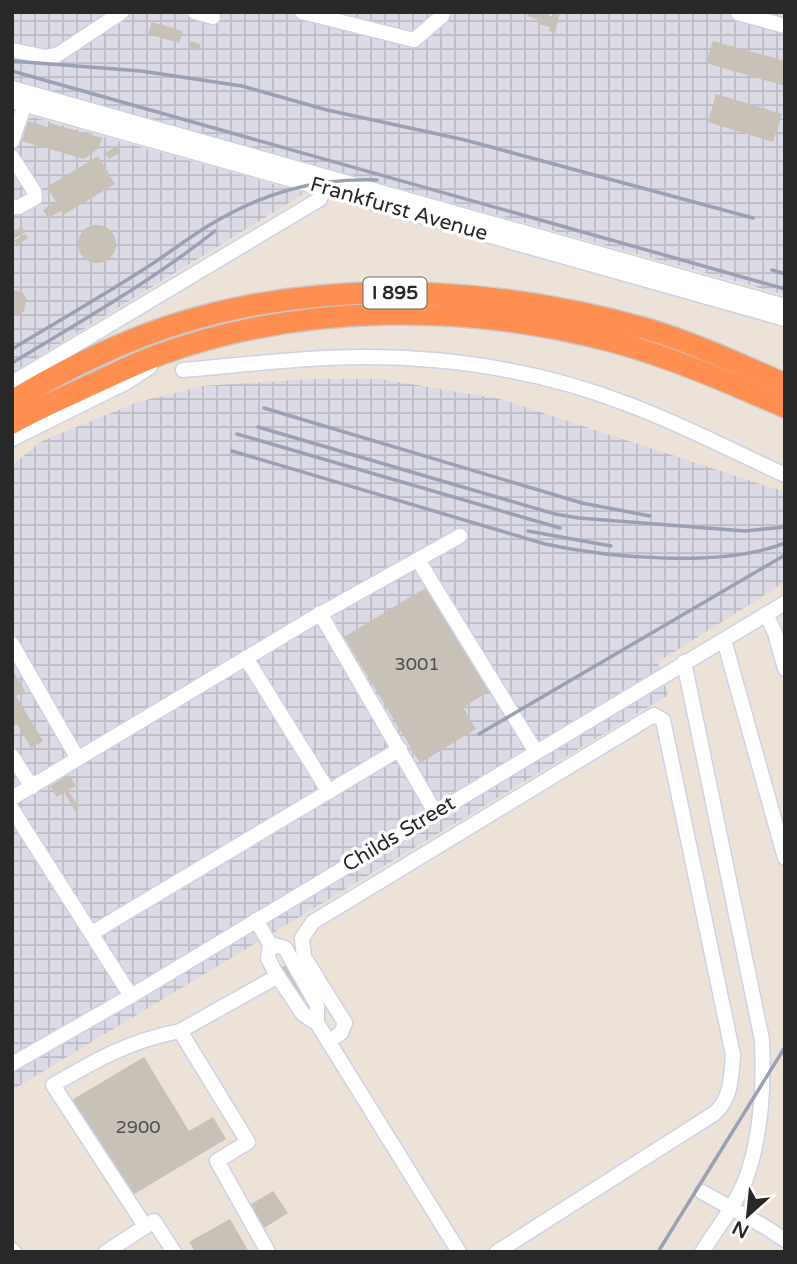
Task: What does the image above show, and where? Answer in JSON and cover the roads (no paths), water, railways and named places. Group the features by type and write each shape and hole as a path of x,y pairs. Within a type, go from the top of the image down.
{"highway":[{"name":"I 895","path":"12,401 55,375 96,355 183,323 217,313 282,301 356,293 420,293 489,299 593,316 674,338 785,384"},
{"name":"I 895","path":"12,424 142,362 181,359 223,335 281,324 398,314 493,319 611,341 680,363 785,407"}],"street":[{"path":"12,50 46,57 57,55 122,12"},
{"path":"195,12 214,17"},
{"path":"302,12 414,40 442,16 443,12"},
{"path":"738,13 785,26"},
{"name":"Frankfurst Avenue","path":"12,88 785,319"},
{"path":"12,141 19,103"},
{"name":"Frankfurst Avenue","path":"19,103 785,306"},
{"path":"12,157 34,191 35,198 12,207"},
{"path":"12,383 320,199 327,183"},
{"path":"12,439 123,384 181,359 423,359 499,368 586,390 628,404 785,475"},
{"path":"12,798 320,613 460,536"},
{"path":"418,559 536,751"},
{"name":"Childs Street","path":"12,1064 131,996 785,603"},
{"path":"320,613 435,812"},
{"path":"766,614 775,633 785,669"},
{"path":"723,640 785,858"},
{"path":"12,645 78,759"},
{"path":"246,658 329,792"},
{"path":"684,662 762,1040 762,1076 753,1153 744,1184 702,1252"},
{"path":"329,1041 341,1033 345,1023 304,957 302,938 313,922 647,719 654,715 663,720 733,1055 729,1094 725,1104 715,1113 497,1252"},
{"path":"92,933 400,749"},
{"path":"12,756 32,787"},
{"path":"12,809 131,996"},
{"path":"256,920 270,944 268,958 278,976 303,1014 317,1023 329,1041 459,1252"},
{"path":"270,944 285,948 317,1005 317,1023"},
{"path":"145,1226 53,1085 104,1055 134,1042 180,1031 278,976"},
{"path":"180,1031 248,1142 217,1161 268,1252"},
{"path":"702,1192 785,1240"},
{"path":"106,1252 154,1221 174,1252"}],"railway":[{"path":"12,61 141,71 242,86 327,110 465,140 753,218"},
{"path":"12,71 785,289"},
{"path":"12,349 150,266 228,214 269,196 310,185 377,180"},
{"path":"12,363 141,284 215,231"},
{"path":"772,270 785,274"},
{"path":"264,408 582,503 650,516"},
{"path":"258,427 555,514 745,531 785,527"},
{"path":"237,434 560,528"},
{"path":"232,451 545,544 571,549 633,556 699,558 759,551 785,543"},
{"path":"528,531 611,546"},
{"path":"479,734 785,555"},
{"path":"785,703 785,761"},
{"path":"658,1252 785,1047"}]}
